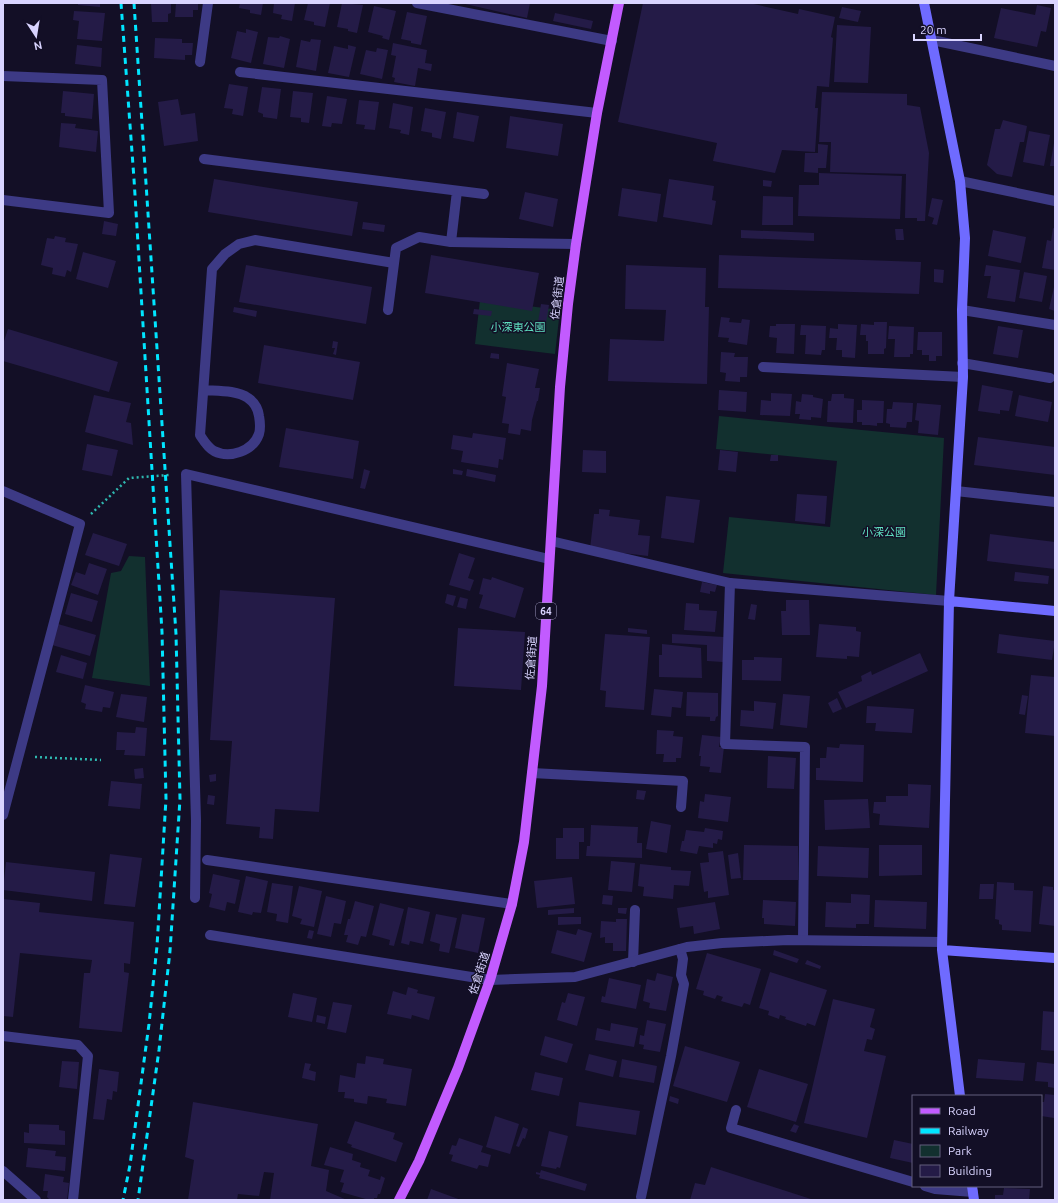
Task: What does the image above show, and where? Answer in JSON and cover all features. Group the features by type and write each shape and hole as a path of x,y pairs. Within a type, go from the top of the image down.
{"main road":[{"name":"佐倉街道","path":"399,1200 419,1160 458,1068 490,980 512,904 524,842 542,686 560,387 576,244 597,113 619,3"}],"street":[{"path":"200,62 208,3"},
{"path":"417,3 612,41"},
{"path":"924,3 960,181 964,238 962,377 949,601 942,946 960,1095"},
{"path":"932,40 1055,66"},
{"path":"240,72 597,113"},
{"path":"3,76 102,80 110,213 3,200"},
{"path":"204,159 484,194"},
{"path":"960,181 1055,201"},
{"path":"451,242 457,191"},
{"path":"388,310 396,248 419,237 451,242 576,244"},
{"path":"204,390 238,393 248,398 258,409 261,425 259,435 249,448 230,455 214,451 205,444 200,435 212,269 225,254 239,244 255,240 394,263"},
{"path":"962,310 1055,326"},
{"path":"962,363 1050,378"},
{"path":"763,368 962,377"},
{"path":"195,898 196,821 186,474 550,559"},
{"path":"3,491 80,524 3,815"},
{"path":"956,491 1055,502"},
{"path":"551,542 730,583 1055,611"},
{"path":"730,583 725,744 805,747 803,940"},
{"path":"532,773 683,781 681,807"},
{"path":"207,860 512,904"},
{"path":"633,962 635,910"},
{"path":"210,935 490,980 575,977 687,947 729,943 803,940 942,946 1055,958"},
{"path":"641,1197 671,1056 684,984 682,975 683,959 680,949"},
{"path":"3,1036 78,1045 88,1056 73,1200"},
{"path":"736,1110 731,1128 912,1182"},
{"path":"3,1171 36,1200"},
{"path":"928,1187 973,1193"}],"path":[{"path":"80,524 129,478 186,474"},
{"path":"19,756 102,760"}],"green space":[{"name":"小深東公園","path":"480,300 560,310 555,354 475,344"},
{"name":"小深公園","path":"719,416 944,438 936,595 723,573 729,517 830,527 837,461 716,449"},
{"path":"129,556 145,557 150,686 92,678 111,573 121,571"}],"building":[{"path":"78,3 100,3 100,7 78,5"},
{"path":"151,3 171,3 171,13 168,14 168,22 152,22"},
{"path":"176,3 198,3 198,10 193,10 193,17 175,17"},
{"path":"240,3 263,3 261,15 250,13 250,10 239,8"},
{"path":"274,3 295,3 292,21 281,19 282,15 273,13"},
{"path":"308,3 330,3 325,27 314,25 314,22 304,20"},
{"path":"342,3 363,5 357,33 348,31 348,29 337,27"},
{"path":"461,3 530,3 527,18"},
{"path":"643,3 749,3 798,14 799,9 835,17 831,37 833,38 829,87 817,86 815,108 818,108 815,152 782,150 775,173 713,161 717,143 618,122"},
{"path":"1037,5 1051,8 1046,32 1041,31 1037,47 994,38 1001,8 1035,15"},
{"path":"374,6 396,11 389,40 382,38 383,36 368,32"},
{"path":"842,7 861,11 858,22 839,18"},
{"path":"74,11 105,13 102,41 77,39 79,21 73,20"},
{"path":"407,12 427,16 421,45 401,39"},
{"path":"555,13 593,21 591,29 553,21"},
{"path":"837,25 871,27 868,83 834,82"},
{"path":"246,29 258,32 251,63 231,58 237,31 246,33"},
{"path":"280,36 290,39 284,68 263,64 268,37 279,38"},
{"path":"155,38 182,39 182,43 193,43 192,55 185,55 185,60 154,58"},
{"path":"311,39 321,40 316,71 296,67 301,40 310,42"},
{"path":"393,43 427,50 425,63 432,64 431,71 418,68 415,86 394,82 395,78 392,77 396,56 391,55"},
{"path":"77,45 102,48 101,67 75,64"},
{"path":"348,45 356,47 349,77 328,73 334,46 348,49"},
{"path":"377,48 388,50 382,79 360,74 366,50 376,52"},
{"path":"229,84 248,87 243,116 232,114 233,109 224,108"},
{"path":"262,87 281,89 277,119 263,117 263,114 258,112"},
{"path":"63,91 94,94 92,119 65,116 65,113 61,113"},
{"path":"293,91 313,93 309,123 301,122 301,118 290,117"},
{"path":"822,92 907,94 907,105 920,107 929,153 925,221 917,221 917,218 905,218 906,174 830,172 831,142 819,142"},
{"path":"327,96 347,99 342,124 332,123 331,127 322,126"},
{"path":"178,99 181,115 195,113 198,141 164,146 158,102"},
{"path":"359,100 379,102 375,130 364,129 365,125 356,124"},
{"path":"393,103 413,107 409,135 400,133 401,130 389,128"},
{"path":"425,108 446,112 441,139 432,137 432,133 421,131"},
{"path":"457,112 479,116 474,142 453,138"},
{"path":"510,116 563,124 558,156 506,148"},
{"path":"1003,120 1027,126 1024,142 1020,142 1012,177 997,174 987,165 995,129 1000,129"},
{"path":"61,123 76,124 75,128 98,131 96,152 59,147"},
{"path":"1029,131 1050,135 1044,166 1023,162"},
{"path":"1054,143 1055,166 1050,166"},
{"path":"818,144 828,145 826,168 818,168 818,173 804,172 805,153 818,153"},
{"path":"819,173 902,176 900,219 798,216 799,185 819,185"},
{"path":"214,179 358,202 352,236 208,212"},
{"path":"669,179 714,186 712,200 716,201 712,225 663,217"},
{"path":"763,180 772,181 771,187 763,186"},
{"path":"622,188 661,194 657,222 618,216"},
{"path":"525,192 558,199 553,227 519,219"},
{"path":"763,196 793,197 793,225 762,225"},
{"path":"932,198 943,200 937,225 932,224 934,218 928,216"},
{"path":"104,221 118,224 116,236 102,234"},
{"path":"363,222 385,225 384,232 362,229"},
{"path":"1053,228 1055,229 1055,270 1042,268 1047,240 1051,241"},
{"path":"895,229 903,229 904,240 896,240"},
{"path":"741,230 814,233 814,241 741,238"},
{"path":"993,230 1026,237 1021,263 988,256"},
{"path":"55,236 66,238 65,242 78,244 71,272 67,270 65,277 52,274 53,268 41,265 47,238 54,239"},
{"path":"83,252 116,261 108,288 76,279"},
{"path":"431,255 539,273 532,311 425,293"},
{"path":"719,255 921,262 919,294 718,288"},
{"path":"246,265 372,287 366,324 239,302"},
{"path":"626,265 706,268 705,307 709,307 707,384 608,381 610,339 664,341 666,310 625,309"},
{"path":"986,265 1020,270 1015,302 987,298 991,276 984,276"},
{"path":"934,269 944,270 943,283 934,282"},
{"path":"1024,272 1047,276 1042,302 1019,298"},
{"path":"1055,287 1055,311 1049,309"},
{"path":"541,304 549,305 546,323 538,322"},
{"path":"234,307 257,311 256,317 233,312"},
{"path":"474,309 492,311 491,316 473,314"},
{"path":"721,317 730,318 729,322 741,323 742,319 750,320 747,345 728,342 729,338 718,337"},
{"path":"874,322 887,322 886,348 884,349 884,354 868,354 868,341 866,341 866,335 860,335 861,324 874,325"},
{"path":"776,324 795,324 794,354 776,353 777,338 769,337 770,326 776,326"},
{"path":"838,324 857,325 855,358 842,357 842,350 836,350 837,338 829,338 830,328 838,329"},
{"path":"801,325 826,326 825,350 822,350 821,355 805,354 806,335 800,335"},
{"path":"889,326 914,327 913,354 910,354 910,357 894,357 895,339 888,339"},
{"path":"998,326 1023,330 1018,358 993,354"},
{"path":"8,329 118,362 109,392 3,361 3,344"},
{"path":"918,332 942,332 942,356 936,356 936,361 929,361 929,355 922,355 922,350 917,350"},
{"path":"333,341 338,342 336,355 333,354 335,348 332,348"},
{"path":"264,345 360,362 353,400 258,383"},
{"path":"721,352 735,353 734,357 748,357 747,377 740,377 740,382 725,381 726,373 720,372"},
{"path":"491,353 499,354 499,359 490,358"},
{"path":"507,363 539,369 535,388 540,388 538,401 532,420 531,431 521,429 520,435 508,433 509,424 502,423 506,397 502,396"},
{"path":"982,385 1013,391 1009,411 1000,410 1000,414 978,411"},
{"path":"719,390 747,392 746,412 718,410"},
{"path":"771,393 792,394 790,416 760,415 761,400 771,401"},
{"path":"802,394 813,395 813,397 823,399 821,418 811,417 811,420 799,419 800,414 795,414 796,401 801,402"},
{"path":"832,394 844,394 844,398 854,399 853,423 827,422 828,401 831,401"},
{"path":"94,395 131,403 126,422 131,423 133,445 85,432"},
{"path":"1019,395 1052,402 1048,422 1015,416"},
{"path":"862,400 884,401 883,423 877,423 877,426 862,425 862,422 857,422 857,410 862,410"},
{"path":"893,402 913,403 912,422 907,422 906,428 890,427 890,424 886,423 887,409 892,409"},
{"path":"917,403 941,405 938,435 918,433 919,421 915,420"},
{"path":"286,428 359,441 353,479 279,467"},
{"path":"473,433 506,438 503,460 499,459 498,468 461,462 463,451 451,449 453,435 472,438"},
{"path":"978,437 1055,447 1055,475 974,465"},
{"path":"87,444 118,450 112,476 82,470"},
{"path":"583,450 606,451 606,473 582,472"},
{"path":"720,450 738,452 736,472 718,470"},
{"path":"771,455 778,455 778,461 770,461"},
{"path":"364,469 370,471 365,489 360,488"},
{"path":"453,469 463,471 462,475 453,474"},
{"path":"467,469 496,475 495,482 466,476"},
{"path":"797,494 827,496 825,524 795,521"},
{"path":"666,496 700,500 694,543 661,538"},
{"path":"599,509 610,510 609,516 640,520 638,535 650,536 648,556 590,549 594,514 599,514"},
{"path":"93,533 127,544 119,566 85,555"},
{"path":"990,534 1055,542 1055,569 987,561"},
{"path":"459,553 475,558 468,578 474,580 470,591 449,585"},
{"path":"89,563 107,569 98,595 71,585 76,572 85,575"},
{"path":"1015,572 1049,576 1048,584 1014,581"},
{"path":"492,577 524,588 515,618 479,608 483,595 479,594 483,578 491,580"},
{"path":"702,582 717,585 715,592 710,591 710,594 700,592"},
{"path":"220,590 335,598 319,812 275,809 273,839 259,838 260,827 226,824 232,741 210,740"},
{"path":"71,593 98,601 92,622 65,614"},
{"path":"447,594 456,596 453,606 445,603"},
{"path":"460,597 468,599 466,609 457,607"},
{"path":"786,600 809,600 810,635 782,635 781,611 786,611"},
{"path":"686,603 699,604 699,610 717,611 715,632 684,630"},
{"path":"751,604 757,605 755,620 748,619"},
{"path":"58,624 96,635 90,656 52,645"},
{"path":"819,624 856,627 856,631 861,632 859,657 847,656 847,659 816,657"},
{"path":"458,628 525,632 521,690 454,686"},
{"path":"628,628 647,630 647,634 628,632"},
{"path":"605,634 650,637 644,710 605,707 606,691 600,690"},
{"path":"672,634 724,637 723,662 707,661 707,645 672,643"},
{"path":"999,634 1055,641 1052,660 997,653"},
{"path":"662,644 701,648 702,678 659,677 659,655 662,655"},
{"path":"920,653 928,671 846,708 838,692 862,681 861,676 871,671 872,675"},
{"path":"61,655 87,663 83,679 56,672"},
{"path":"754,657 782,658 781,681 742,680 742,660 754,660"},
{"path":"1031,675 1055,677 1055,736 1025,733"},
{"path":"85,685 114,692 110,708 103,707 102,712 85,709 86,704 81,702"},
{"path":"654,689 683,692 681,708 672,707 671,717 651,715"},
{"path":"687,692 718,693 718,716 716,717 715,721 710,721 710,717 686,716"},
{"path":"121,694 147,697 144,722 116,717"},
{"path":"783,694 810,696 807,728 780,725"},
{"path":"1022,695 1028,696 1025,715 1019,714"},
{"path":"837,698 842,709 833,713 828,703"},
{"path":"754,701 776,703 773,729 740,726 741,710 754,711"},
{"path":"867,706 914,709 912,733 875,731 876,723 866,723"},
{"path":"136,727 147,728 145,756 124,755 125,750 116,750 117,732 135,733"},
{"path":"657,730 674,731 673,736 683,737 681,758 676,758 676,762 663,762 664,754 656,754"},
{"path":"702,735 721,737 719,747 724,747 721,773 709,772 710,767 700,766 701,756 699,756"},
{"path":"840,744 864,745 863,782 816,780 816,768 820,768 820,758 826,758 827,747 839,748"},
{"path":"768,756 796,758 794,789 767,788"},
{"path":"143,768 144,778 135,779 134,769"},
{"path":"216,774 216,781 210,782 209,775"},
{"path":"111,781 142,784 140,809 108,806"},
{"path":"908,784 931,785 929,828 879,825 880,814 873,813 874,802 886,802 886,796 908,796"},
{"path":"637,790 646,791 644,800 636,799"},
{"path":"705,794 731,797 728,822 698,818 700,801 704,802"},
{"path":"208,795 215,796 214,805 207,804"},
{"path":"868,799 870,828 825,830 824,800"},
{"path":"651,821 671,825 667,853 646,849"},
{"path":"591,825 638,827 637,843 642,843 642,858 586,856 587,846 590,846"},
{"path":"563,828 584,828 584,842 579,842 579,859 556,859 556,838 563,838"},
{"path":"705,828 723,831 722,840 718,839 717,844 713,843 713,848 699,846 697,854 680,851 686,830 704,832"},
{"path":"744,845 798,846 798,880 743,880"},
{"path":"879,845 922,845 922,875 879,876"},
{"path":"818,846 869,848 868,878 817,876"},
{"path":"723,851 729,895 708,898 708,891 704,892 700,863 709,862 708,853"},
{"path":"738,853 741,878 731,879 728,855"},
{"path":"110,854 142,858 135,907 104,904"},
{"path":"611,861 635,863 632,892 608,890"},
{"path":"6,862 95,872 92,901 3,890"},
{"path":"640,864 671,867 671,870 691,871 689,886 674,885 673,899 643,896 644,887 638,886"},
{"path":"213,874 240,880 235,904 227,902 225,911 209,907 212,894 209,893"},
{"path":"246,876 268,881 261,913 253,912 252,915 238,912"},
{"path":"572,877 575,904 537,908 534,881"},
{"path":"997,882 1014,883 1014,890 1033,891 1031,932 1002,930 1002,925 999,924 999,920 995,919"},
{"path":"272,883 293,886 288,923 276,921 277,914 267,912"},
{"path":"980,884 994,884 993,899 979,899"},
{"path":"299,886 322,891 314,927 300,924 302,919 292,916"},
{"path":"1043,886 1053,887 1053,890 1055,890 1055,926 1039,924"},
{"path":"851,894 870,895 869,924 856,924 856,928 825,927 826,902 851,903"},
{"path":"603,895 613,896 612,905 602,904"},
{"path":"326,896 346,901 341,924 334,923 331,937 317,934"},
{"path":"3,899 40,903 39,912 134,922 130,964 124,963 124,972 129,973 122,1032 79,1028 84,973 90,973 92,960 20,953 13,1017 3,1016"},
{"path":"763,900 796,902 795,926 764,924 764,918 762,918"},
{"path":"875,900 927,902 926,929 874,927"},
{"path":"355,901 374,906 366,937 361,936 358,945 346,942 348,935 344,935"},
{"path":"715,902 720,929 694,934 693,926 680,928 677,908"},
{"path":"380,903 404,909 394,946 389,945 390,940 372,935"},
{"path":"408,907 430,912 423,944 410,941 409,945 401,943"},
{"path":"574,908 574,913 548,915 548,910"},
{"path":"618,908 627,908 626,914 618,913"},
{"path":"436,914 457,918 449,953 439,951 440,944 430,941"},
{"path":"462,914 485,918 478,953 455,948"},
{"path":"558,917 581,917 581,924 558,925"},
{"path":"616,919 627,919 626,951 613,951 613,943 605,943 605,937 600,938 601,921 616,922"},
{"path":"578,929 592,933 584,962 551,953 557,930 576,935"},
{"path":"309,930 314,931 312,939 307,938"},
{"path":"774,950 799,959 797,963 773,955"},
{"path":"707,953 761,969 750,1005 744,1003 742,1007 721,1001 723,997 717,995 715,999 703,995 704,991 696,989"},
{"path":"807,960 821,966 820,969 805,964"},
{"path":"770,972 827,990 815,1026 807,1023 806,1026 785,1019 786,1017 780,1015 779,1019 768,1015 769,1011 759,1008"},
{"path":"657,973 673,977 666,1011 649,1008 650,1003 643,1001 647,979 655,981"},
{"path":"609,978 641,985 636,1009 601,1002 602,996 605,997"},
{"path":"408,987 418,990 417,993 435,997 429,1020 412,1015 411,1019 387,1014 393,991 406,995"},
{"path":"293,993 317,998 312,1022 288,1017"},
{"path":"568,993 585,997 577,1026 557,1020 562,1002 565,1003"},
{"path":"833,999 875,1009 870,1027 875,1029 872,1040 867,1039 864,1051 886,1056 867,1138 804,1123"},
{"path":"333,1002 352,1005 346,1033 327,1029"},
{"path":"1043,1011 1055,1012 1055,1051 1041,1050"},
{"path":"317,1015 326,1017 325,1024 316,1022"},
{"path":"647,1020 666,1024 660,1052 643,1049 644,1045 639,1044 640,1035 644,1036"},
{"path":"611,1023 638,1028 634,1047 595,1040 597,1028 610,1031"},
{"path":"545,1036 573,1044 567,1063 540,1055"},
{"path":"685,1046 740,1062 727,1102 673,1086"},
{"path":"589,1054 617,1061 613,1077 585,1070"},
{"path":"366,1056 384,1059 383,1064 412,1069 406,1106 386,1103 387,1099 368,1096 367,1104 354,1102 354,1099 344,1098 345,1092 338,1092 340,1075 355,1078 357,1063 365,1064"},
{"path":"622,1059 657,1066 654,1083 619,1077"},
{"path":"978,1059 1025,1063 1023,1081 976,1078"},
{"path":"62,1061 79,1062 77,1089 59,1087"},
{"path":"1037,1062 1055,1064 1055,1088 1048,1087 1048,1082 1035,1081"},
{"path":"305,1063 311,1064 309,1070 316,1072 315,1081 302,1078"},
{"path":"99,1069 119,1072 117,1092 113,1091 112,1100 107,1099 104,1120 93,1119"},
{"path":"759,1069 808,1084 796,1122 747,1107"},
{"path":"535,1072 563,1078 559,1096 531,1090"},
{"path":"1045,1094 1055,1095 1054,1118 1042,1116 1042,1102 1044,1102"},
{"path":"670,1096 679,1099 678,1104 669,1101"},
{"path":"193,1102 318,1124 311,1166 329,1170 326,1191 347,1200 270,1200 274,1173 264,1172 259,1196 238,1194 237,1200 188,1200 194,1160 185,1157"},
{"path":"579,1102 640,1111 636,1135 576,1126"},
{"path":"495,1116 519,1124 510,1154 486,1147"},
{"path":"355,1121 395,1133 393,1139 403,1143 396,1162 351,1147 352,1145 347,1143"},
{"path":"29,1124 59,1125 59,1130 65,1131 65,1145 24,1143 24,1132 29,1133"},
{"path":"794,1124 799,1126 796,1133 790,1131"},
{"path":"523,1127 528,1129 525,1139 523,1138 519,1147 516,1146"},
{"path":"549,1131 568,1136 560,1168 557,1167 556,1169 541,1166"},
{"path":"459,1138 483,1146 481,1152 491,1155 488,1167 479,1165 477,1169 451,1161 453,1155 449,1154 452,1145 456,1146"},
{"path":"894,1140 912,1144 912,1163 890,1158"},
{"path":"330,1147 353,1154 352,1160 361,1163 360,1167 370,1170 368,1176 380,1180 381,1176 385,1178 380,1194 378,1194 377,1198 374,1198 374,1200 369,1200 341,1192 344,1183 340,1182 344,1170 324,1165"},
{"path":"28,1148 56,1151 55,1156 66,1157 65,1171 26,1167"},
{"path":"711,1167 814,1200 690,1200 695,1183 705,1185"},
{"path":"541,1170 587,1184 585,1191 539,1178 540,1175 536,1174 536,1172 540,1173"},
{"path":"45,1174 64,1177 63,1182 69,1183 67,1200 50,1200 47,1197 48,1191 43,1191"},
{"path":"1004,1188 1030,1189 1029,1200 995,1200 995,1195 1003,1195"},
{"path":"431,1189 461,1200 427,1200"}],"railway":[{"path":"121,3 134,179 162,632 166,799 157,946 149,1024 130,1165 123,1200"},
{"path":"134,3 176,634 180,799 170,951 159,1050 138,1200"}]}
